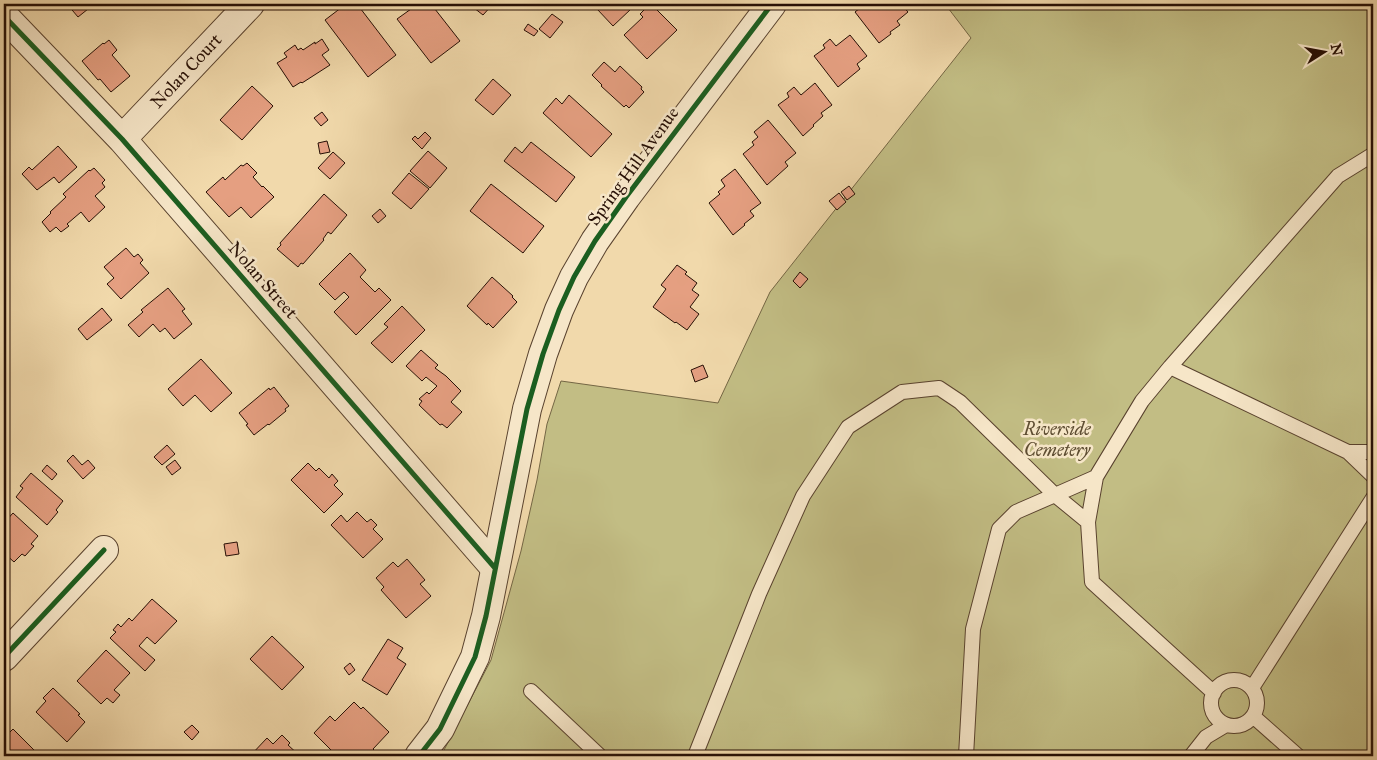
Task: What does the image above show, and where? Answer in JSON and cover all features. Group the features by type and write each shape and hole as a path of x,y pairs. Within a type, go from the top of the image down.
{"street":[{"name":"Nolan Court","path":"122,139 250,4"},
{"name":"Spring Hill Avenue","path":"419,756 440,729 475,657 486,616 527,409 543,354 559,310 574,277 595,241 626,197 772,4"},
{"name":"Nolan Street","path":"4,16 122,139 496,568"},
{"path":"4,657 104,550"}],"lane":[{"path":"1214,693 1092,582 1088,522 1096,477 1142,401 1170,367 1338,176 1373,155"},
{"path":"1170,367 1348,452 1373,476"},
{"path":"695,756 759,594 803,496 848,427 902,392 939,388 960,402 1055,496 1088,522"},
{"path":"1348,452 1373,452"},
{"path":"966,756 973,630 999,529 1016,512 1096,477"},
{"path":"1252,688 1373,498"},
{"path":"1239,680 1252,688 1258,702 1254,717 1241,726 1233,727 1219,721 1214,715 1211,700 1218,687 1224,682 1239,680"},
{"path":"531,691 600,756"},
{"path":"1254,717 1298,756"},
{"path":"1190,756 1206,737 1226,725"}],"green space":[{"name":"Riverside Cemetery","path":"945,4 1373,4 1373,756 439,756 444,750 491,660 521,551 547,424 561,381 718,403 770,292 971,38"}],"building":[{"path":"67,4 101,4 95,9 93,5 78,17"},
{"path":"346,4 357,4 396,55 368,77 325,20"},
{"path":"418,4 431,4 460,41 431,63 397,19"},
{"path":"469,4 493,4 483,15"},
{"path":"602,4 627,4 631,9 613,26 597,9"},
{"path":"650,4 677,30 647,59 624,35 643,17 640,14"},
{"path":"865,4 901,4 908,12 897,21 900,25 879,43 855,12"},
{"path":"552,14 563,22 550,38 539,29"},
{"path":"528,24 538,31 534,36 524,30"},
{"path":"850,35 867,56 857,64 860,69 838,87 814,56 825,48 823,45 830,39 836,46"},
{"path":"322,39 329,50 322,55 330,65 293,87 277,63 287,57 284,53 295,45 298,50 301,48 303,50"},
{"path":"109,40 117,50 112,55 130,76 111,92 82,61"},
{"path":"604,62 615,72 620,66 642,87 641,89 644,92 629,108 626,105 624,107 592,75"},
{"path":"493,79 511,95 493,115 475,100"},
{"path":"815,83 832,105 821,113 823,116 803,136 778,105 789,97 787,93 794,87 801,95"},
{"path":"252,86 273,106 242,140 220,120"},
{"path":"569,95 612,134 591,157 543,113 556,98 562,104"},
{"path":"322,112 328,120 321,126 314,118"},
{"path":"768,120 796,153 785,162 788,166 767,185 743,154 754,145 752,142 758,137 754,132"},
{"path":"425,132 431,138 422,149 412,139 415,136 418,139"},
{"path":"327,141 330,152 320,154 318,143"},
{"path":"531,142 575,177 556,202 504,161 515,147 522,153"},
{"path":"58,146 77,167 59,183 54,177 37,190 22,174 29,167 32,170"},
{"path":"428,151 447,168 430,188 410,171"},
{"path":"333,152 345,163 330,179 318,168"},
{"path":"247,163 257,173 253,177 274,197 251,218 241,207 229,217 206,192 223,177 225,180 241,165 243,166"},
{"path":"94,168 105,180 102,183 105,187 95,196 105,207 89,222 81,212 61,232 56,227 50,232 42,222 66,197 63,194 89,170"},
{"path":"735,169 761,203 750,211 754,216 733,235 709,203 720,194 718,192 725,186 721,180"},
{"path":"409,173 429,189 411,209 392,193"},
{"path":"491,184 544,226 523,253 470,211"},
{"path":"849,186 855,194 847,200 841,192"},
{"path":"839,193 846,202 837,210 829,201"},
{"path":"324,194 347,215 331,234 328,232 324,240 303,264 301,263 298,267 277,249 281,245 280,243"},
{"path":"380,209 386,216 378,223 372,216"},
{"path":"126,248 134,257 138,254 143,260 140,263 149,273 121,299 107,284 114,278 104,267"},
{"path":"350,253 366,270 360,277 375,292 379,288 391,300 356,335 334,312 349,297 344,292 335,300 319,284"},
{"path":"677,265 697,283 692,290 699,295 690,307 699,314 687,330 653,307 666,289 661,285"},
{"path":"800,272 808,279 800,288 793,281"},
{"path":"492,277 517,302 493,328 488,323 487,325 467,306"},
{"path":"168,288 185,309 182,311 192,324 174,339 165,328 160,332 153,324 139,337 128,325 143,312 141,310"},
{"path":"402,306 425,330 392,363 371,343 388,327 384,324"},
{"path":"102,308 112,320 87,340 78,329"},
{"path":"421,350 438,365 435,368 461,391 451,402 462,412 447,428 442,424 440,425 419,405 422,401 419,399 427,392 429,394 437,386 426,377 422,381 406,366"},
{"path":"201,359 232,393 211,412 195,395 183,406 168,389"},
{"path":"703,365 708,377 695,382 691,370"},
{"path":"274,387 289,406 285,409 286,411 254,435 239,413 269,388 270,390"},
{"path":"167,445 175,454 162,465 154,457"},
{"path":"73,455 82,465 88,460 95,468 83,479 67,461"},
{"path":"175,460 181,468 172,475 166,467"},
{"path":"308,463 316,471 319,468 329,478 332,474 338,481 334,485 343,494 324,513 291,480"},
{"path":"47,465 57,474 52,480 42,471"},
{"path":"31,473 63,501 56,510 58,512 47,525 16,497 23,488 20,486"},
{"path":"357,512 367,522 371,519 377,525 373,529 383,539 363,558 331,525 341,515 347,522"},
{"path":"13,513 38,536 31,544 34,546 25,556 22,554 14,562 4,553 4,523"},
{"path":"237,542 239,554 226,556 224,544"},
{"path":"407,559 425,580 420,584 431,596 406,618 381,590 384,587 376,578 393,562 398,567"},
{"path":"152,599 177,621 155,644 147,637 139,646 155,660 145,671 110,638 116,632 113,630 118,624 121,627 129,618 132,621"},
{"path":"272,636 304,667 282,690 250,659"},
{"path":"388,639 403,648 397,658 406,664 387,695 362,680"},
{"path":"106,650 130,673 114,690 120,695 113,703 107,698 101,704 77,681"},
{"path":"350,663 355,670 349,675 344,668"},
{"path":"53,688 80,714 78,715 85,722 67,742 36,712 46,701 43,698"},
{"path":"354,702 361,709 363,707 389,732 368,756 337,756 314,733 330,716 335,721"},
{"path":"192,725 199,732 192,740 184,732"},
{"path":"13,729 38,754 36,756 4,756 4,736"},
{"path":"282,735 290,743 288,745 300,756 250,756 267,738 273,744"}],"cycle path":[{"path":"419,756 440,729 475,657 486,616 527,409 543,354 559,310 574,277 595,241 626,197 772,4"},
{"path":"4,16 122,139 495,568"},
{"path":"4,657 104,550"}]}
